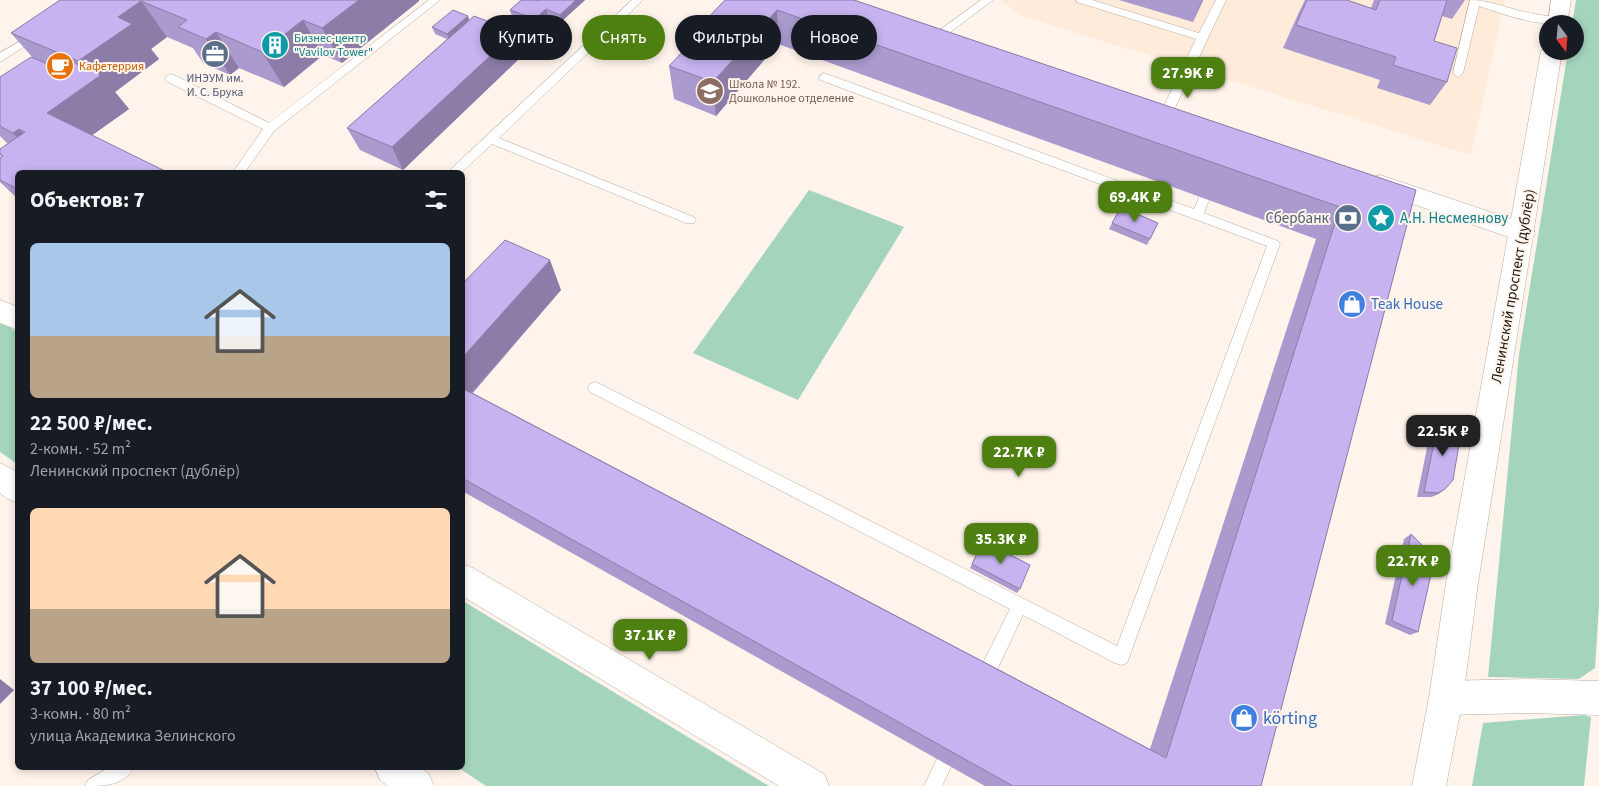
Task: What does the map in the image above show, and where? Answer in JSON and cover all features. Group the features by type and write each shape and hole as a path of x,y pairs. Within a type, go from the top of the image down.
{"street":[{"path":"1558,15 1561,0"},
{"path":"932,31 969,44"},
{"name":"Ленинский проспект (дублёр)","path":"1429,786 1446,698 1462,583 1523,233 1551,60"},
{"path":"1359,177 1523,233"},
{"path":"0,310 15,318"},
{"path":"0,476 15,488"},
{"path":"465,581 812,786"},
{"path":"1446,698 1528,696 1599,698"},
{"path":"395,770 417,786"}],"lane":[{"path":"240,170 270,128 435,0"},
{"path":"457,170 638,0"},
{"path":"932,31 988,0"},
{"path":"1081,0 1202,37"},
{"path":"1167,112 1221,0"},
{"path":"1458,72 1475,1 1520,16 1539,19"},
{"path":"0,58 49,26"},
{"path":"595,388 1121,657 1274,244 824,77"},
{"path":"170,78 270,128"},
{"path":"491,138 690,220"},
{"path":"1197,216 1204,198"},
{"path":"983,682 1020,606"},
{"path":"933,786 944,763"},
{"path":"94,786 121,770"}],"shaded area":[{"path":"1000,0 1505,0 1471,155 1022,16"}],"green space":[{"path":"1576,0 1599,0 1599,605 1595,668 1579,679 1488,677 1519,354 1567,60 1584,60 1584,15 1574,15"},
{"path":"809,190 904,227 798,400 693,353"},
{"path":"0,321 15,331 15,463 0,452"},
{"path":"465,602 769,786 486,786 462,770 465,770"},
{"path":"1584,715 1591,717 1584,786 1472,786 1483,723"}],"building":[{"path":"60,0 359,0 322,28 303,20 262,52 216,32 206,39 178,27 187,20 141,1 118,17 132,24 78,61 11,33"},
{"path":"521,0 576,0 560,15 546,9 539,15 524,15 510,10"},
{"path":"725,0 854,0 1416,190 1261,786 1013,786 465,480 465,390 1166,758 1340,207 877,45 877,15 791,15 777,10 773,15 711,15"},
{"path":"1307,0 1347,0 1376,10 1380,0 1447,0 1434,41 1457,48 1447,82 1393,65 1396,57 1296,25"},
{"path":"453,10 468,16 447,34 432,27"},
{"path":"474,16 480,18 480,60 486,60 392,147 347,128"},
{"path":"31,57 52,66 64,58 101,75 47,113 163,170 15,170 15,188 0,180 0,158 3,156 0,154 0,149 25,132 19,129 13,133 0,126 0,77"},
{"path":"675,60 733,60 713,82 669,66"},
{"path":"1121,207 1158,223 1150,239 1112,223"},
{"path":"505,240 550,260 465,355 465,281"},
{"path":"1439,418 1462,427 1453,480 1445,489 1438,493 1424,492"},
{"path":"1411,534 1422,545 1428,555 1432,570 1418,632 1392,621"},
{"path":"983,541 1030,565 1020,589 972,564"}],"place":[{"name":"Бизнес-центр \"Vavilov Tower\"","path":"275,45"},
{"name":"ИНЭУМ им. И. С. Брука","path":"215,54"},
{"name":"Кафетеррия","path":"60,66"},
{"name":"Школа № 192. Дошкольное отделение","path":"710,91"},
{"name":"Сбербанк","path":"1348,218"},
{"name":"А.Н. Несмеянову","path":"1381,218"},
{"name":"Teak House","path":"1352,304"},
{"name":"körting","path":"1244,718"}]}
